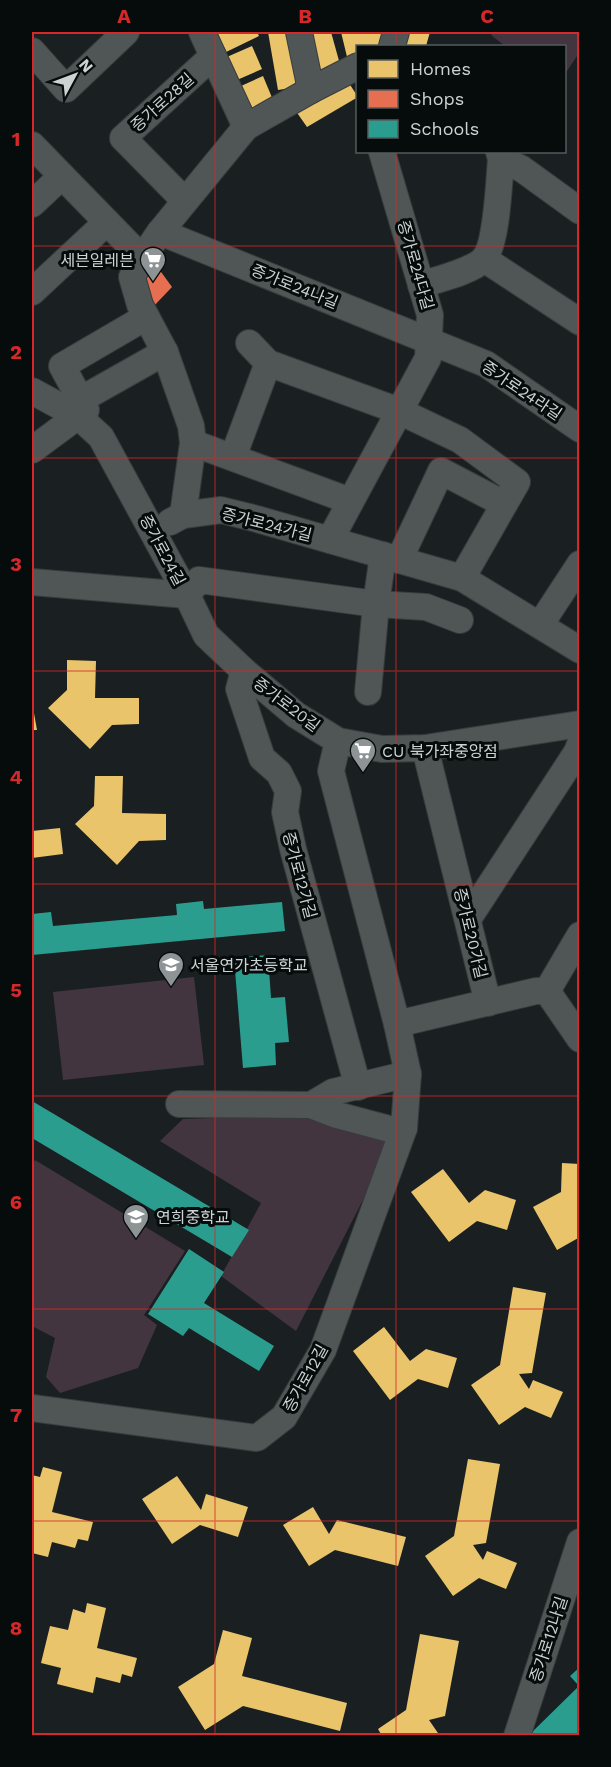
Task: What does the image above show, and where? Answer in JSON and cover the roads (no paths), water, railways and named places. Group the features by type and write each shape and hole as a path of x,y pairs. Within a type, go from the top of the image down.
{"street":[{"path":"32,51 66,89 126,32"},
{"path":"202,32 246,127"},
{"path":"299,32 311,90"},
{"name":"증가로28길","path":"184,200 123,138 213,56"},
{"path":"183,515 193,443 191,426 165,352 140,305 132,277 142,258 184,200 246,127 356,67"},
{"path":"32,145 142,258"},
{"name":"증가로24다길","path":"330,540 428,358 430,315 382,153"},
{"path":"422,285 472,267 484,259 494,234 500,155 579,211"},
{"path":"32,204 62,176"},
{"path":"32,292 107,222"},
{"name":"증가로24나길","path":"160,232 430,340"},
{"path":"484,259 579,322"},
{"path":"79,408 62,366 146,317"},
{"name":"증가로24라길","path":"430,340 486,364 579,429"},
{"path":"249,343 268,363 399,411 460,440 517,482 462,578"},
{"path":"32,450 79,408 165,352"},
{"path":"233,457 268,363"},
{"name":"증가로24길","path":"32,391 79,408 101,437 187,595 199,580 376,604 426,607 460,620"},
{"path":"193,443 351,501"},
{"path":"368,692 376,604 391,558 441,471 504,504"},
{"name":"증가로24가길","path":"152,530 183,515 220,510 330,540 462,578 579,650"},
{"path":"540,625 579,564"},
{"path":"32,582 187,595"},
{"name":"증가로20길","path":"187,595 206,635 296,715 338,741 382,749 425,748 579,724"},
{"name":"증가로12가길","path":"244,670 239,689 262,758 279,773 288,791 285,812 293,849 358,1087"},
{"path":"178,1104 311,1105 337,1115 397,1131 404,1128 408,1074 331,771 338,741"},
{"path":"468,920 577,752 579,744"},
{"name":"증가로20가길","path":"425,748 488,1003"},
{"path":"547,991 579,935"},
{"path":"397,1024 536,991 547,991"},
{"path":"547,991 579,1039"},
{"path":"311,1105 333,1092 408,1074"},
{"name":"증가로12길","path":"32,1408 257,1438 284,1417 323,1350 404,1128"},
{"name":"증가로12나길","path":"517,1736 579,1542"}],"place":[{"name":"세븐일레븐","path":"153,283"},
{"name":"CU 북가좌중앙점","path":"363,774"},
{"name":"서울연가초등학교","path":"171,988"},
{"name":"연희중학교","path":"136,1240"}]}
